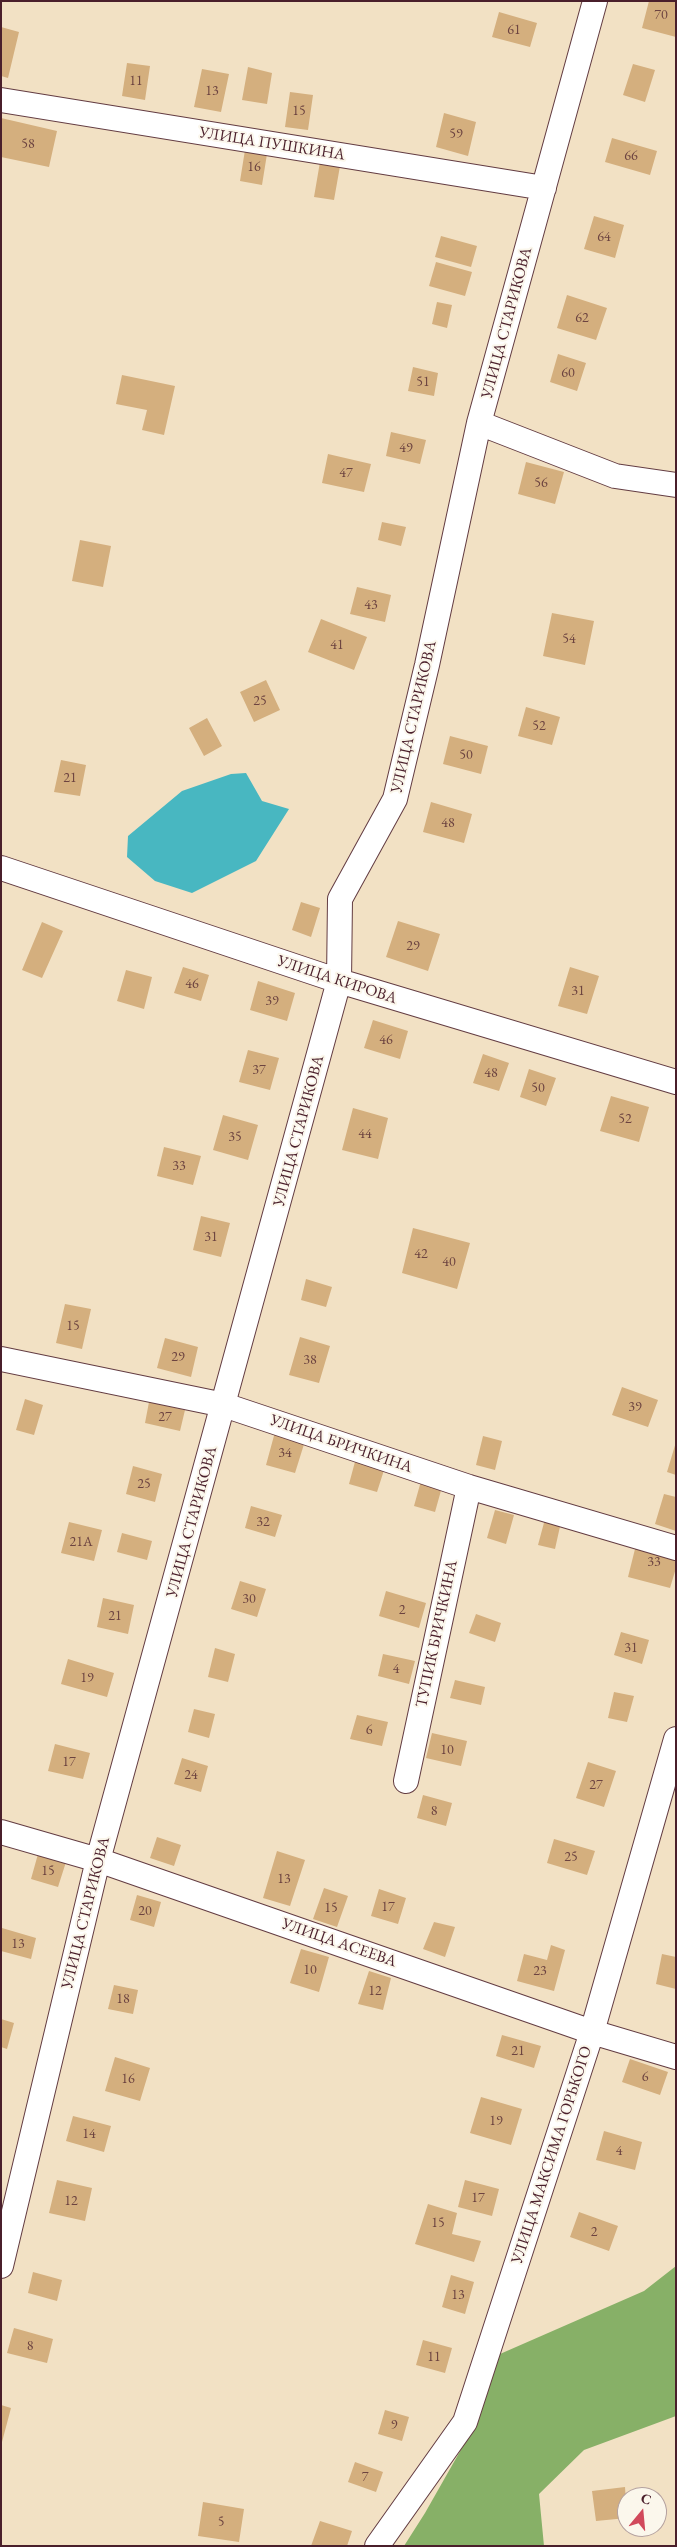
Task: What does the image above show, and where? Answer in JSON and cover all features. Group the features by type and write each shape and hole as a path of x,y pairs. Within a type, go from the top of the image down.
{"street":[{"name":"УЛИЦА СТАРИКОВА","path":"1,2266 98,1860 339,982 340,899 395,799 427,664 479,423 595,1"},
{"name":"УЛИЦА ПУШКИНА","path":"1,100 544,188"},
{"path":"479,423 614,476 676,484"},
{"name":"УЛИЦА КИРОВА","path":"1,868 339,982 676,1082"},
{"name":"УЛИЦА БРИЧКИНА","path":"1,1359 224,1405 469,1487 676,1548"},
{"name":"ТУПИК БРИЧКИНА","path":"406,1781 469,1487"},
{"name":"УЛИЦА МАКСИМА ГОРЬКОГО","path":"377,2546 464,2422 592,2032 676,1739"},
{"name":"УЛИЦА АСЕЕВА","path":"1,1832 98,1860 592,2032 676,2057"}],"green space":[{"path":"676,2266 676,2416 584,2450 539,2494 544,2546 404,2546 467,2439 500,2354 644,2291"}],"water":[{"path":"246,773 262,801 289,809 256,861 192,893 155,881 127,857 128,836 182,791 231,774"}],"building":[{"path":"649,1 676,1 676,37 642,28"},
{"path":"499,12 537,23 530,47 492,37"},
{"path":"1,27 19,32 8,78 1,76"},
{"path":"127,63 150,66 145,100 122,96"},
{"path":"633,64 655,70 645,102 623,95"},
{"path":"248,67 272,73 267,104 242,100"},
{"path":"202,69 229,74 221,112 194,107"},
{"path":"290,92 313,95 308,130 285,127"},
{"path":"444,113 476,122 468,156 436,147"},
{"path":"1,118 57,131 49,167 1,157"},
{"path":"612,138 657,151 650,175 605,162"},
{"path":"245,150 267,154 262,185 240,181"},
{"path":"320,162 340,166 334,200 314,197"},
{"path":"594,216 624,225 615,258 584,249"},
{"path":"441,236 477,246 471,267 435,257"},
{"path":"436,262 472,272 465,296 429,286"},
{"path":"567,295 607,308 596,340 557,328"},
{"path":"437,302 452,305 447,328 432,324"},
{"path":"558,354 586,363 577,391 550,382"},
{"path":"413,367 438,373 434,396 408,391"},
{"path":"122,375 175,386 164,435 142,430 147,410 116,404"},
{"path":"391,432 426,440 420,464 386,456"},
{"path":"328,454 371,464 364,492 322,483"},
{"path":"526,462 564,472 555,504 518,494"},
{"path":"382,522 406,527 401,546 378,540"},
{"path":"80,540 111,546 103,587 72,581"},
{"path":"357,587 391,595 385,622 350,614"},
{"path":"552,613 594,621 585,665 543,656"},
{"path":"321,619 367,637 354,670 308,652"},
{"path":"266,680 280,710 254,722 240,692"},
{"path":"526,707 560,717 552,745 518,736"},
{"path":"207,718 222,746 204,756 189,728"},
{"path":"450,736 488,746 481,774 443,764"},
{"path":"61,760 86,765 80,796 54,792"},
{"path":"431,802 472,814 464,843 423,832"},
{"path":"301,902 320,908 311,937 292,930"},
{"path":"398,921 440,934 428,971 386,957"},
{"path":"42,922 63,931 42,978 22,970"},
{"path":"183,967 209,975 201,1001 174,993"},
{"path":"570,967 599,976 587,1014 558,1006"},
{"path":"126,970 152,977 144,1009 117,1001"},
{"path":"258,981 295,993 287,1021 250,1010"},
{"path":"373,1020 408,1031 400,1059 364,1048"},
{"path":"248,1050 279,1058 270,1090 239,1082"},
{"path":"483,1054 509,1063 499,1091 473,1083"},
{"path":"529,1069 556,1078 546,1106 520,1097"},
{"path":"611,1096 649,1107 639,1142 600,1131"},
{"path":"353,1108 388,1118 378,1159 342,1150"},
{"path":"223,1115 258,1125 248,1160 213,1150"},
{"path":"164,1147 201,1156 193,1185 157,1176"},
{"path":"201,1216 230,1223 221,1257 193,1250"},
{"path":"413,1228 470,1243 457,1289 402,1273"},
{"path":"306,1279 332,1287 326,1307 301,1300"},
{"path":"65,1304 91,1309 82,1349 56,1343"},
{"path":"300,1337 330,1346 319,1383 289,1375"},
{"path":"165,1338 198,1347 191,1377 157,1368"},
{"path":"622,1387 658,1400 648,1427 612,1415"},
{"path":"25,1399 43,1405 34,1435 16,1430"},
{"path":"149,1402 185,1410 180,1431 145,1423"},
{"path":"275,1432 305,1441 295,1473 266,1465"},
{"path":"483,1436 502,1441 495,1470 476,1465"},
{"path":"676,1442 676,1475 667,1472"},
{"path":"356,1458 385,1467 377,1492 349,1484"},
{"path":"133,1466 162,1474 155,1502 126,1494"},
{"path":"421,1481 442,1487 435,1512 414,1506"},
{"path":"664,1494 676,1497 676,1531 655,1524"},
{"path":"251,1506 282,1515 275,1537 245,1528"},
{"path":"495,1510 514,1515 506,1544 487,1538"},
{"path":"545,1519 561,1522 555,1549 538,1545"},
{"path":"69,1522 102,1530 94,1561 61,1553"},
{"path":"122,1533 152,1541 147,1560 117,1552"},
{"path":"636,1545 676,1556 676,1568 670,1588 628,1577"},
{"path":"240,1581 266,1589 257,1617 231,1609"},
{"path":"386,1591 426,1603 419,1628 379,1616"},
{"path":"103,1598 134,1605 128,1634 97,1627"},
{"path":"476,1614 501,1623 495,1642 469,1633"},
{"path":"621,1632 649,1640 642,1664 614,1655"},
{"path":"215,1648 235,1654 228,1682 208,1677"},
{"path":"383,1654 415,1661 409,1684 378,1676"},
{"path":"68,1659 114,1673 107,1697 61,1684"},
{"path":"455,1680 485,1687 481,1705 450,1698"},
{"path":"614,1692 634,1696 627,1722 608,1718"},
{"path":"194,1709 215,1714 209,1738 188,1732"},
{"path":"357,1715 388,1722 382,1746 350,1739"},
{"path":"432,1733 467,1741 461,1766 426,1758"},
{"path":"55,1744 90,1753 83,1779 48,1771"},
{"path":"182,1758 208,1766 201,1792 174,1784"},
{"path":"588,1762 616,1771 604,1807 576,1798"},
{"path":"423,1795 452,1803 446,1826 417,1818"},
{"path":"157,1837 181,1845 174,1866 150,1858"},
{"path":"554,1839 595,1851 587,1875 547,1863"},
{"path":"277,1851 305,1860 290,1906 263,1898"},
{"path":"38,1854 66,1862 58,1887 31,1879"},
{"path":"324,1888 348,1896 337,1927 313,1919"},
{"path":"379,1889 406,1898 398,1924 371,1916"},
{"path":"137,1895 161,1902 154,1927 130,1920"},
{"path":"434,1922 455,1927 445,1957 423,1949"},
{"path":"2,1928 36,1938 31,1959 1,1951"},
{"path":"551,1945 565,1950 554,1991 517,1981 524,1954 547,1960"},
{"path":"301,1949 329,1957 319,1992 290,1983"},
{"path":"662,1954 676,1957 676,1989 656,1984"},
{"path":"369,1971 391,1978 383,2010 358,2004"},
{"path":"114,1985 138,1990 133,2014 108,2009"},
{"path":"1,2019 14,2023 7,2049 1,2047"},
{"path":"502,2035 541,2046 534,2068 496,2056"},
{"path":"115,2057 150,2068 140,2101 105,2091"},
{"path":"630,2059 668,2072 660,2095 622,2082"},
{"path":"481,2097 522,2109 511,2145 470,2133"},
{"path":"73,2116 111,2126 104,2152 66,2141"},
{"path":"604,2131 642,2142 635,2170 596,2160"},
{"path":"57,2180 92,2188 85,2221 49,2213"},
{"path":"465,2180 499,2189 492,2216 458,2207"},
{"path":"428,2204 457,2213 452,2234 481,2241 474,2262 415,2244"},
{"path":"579,2212 618,2226 609,2251 570,2237"},
{"path":"33,2272 62,2280 57,2301 28,2293"},
{"path":"451,2275 474,2282 465,2314 442,2307"},
{"path":"14,2328 53,2339 47,2363 7,2353"},
{"path":"423,2340 452,2348 445,2373 416,2365"},
{"path":"1,2405 11,2408 2,2442 1,2442"},
{"path":"385,2410 409,2417 402,2441 378,2434"},
{"path":"355,2462 383,2472 376,2492 348,2482"},
{"path":"617,2488 617,2519 596,2521 592,2491"},
{"path":"203,2502 244,2509 239,2542 198,2536"},
{"path":"320,2521 352,2531 347,2546 311,2546"}]}
